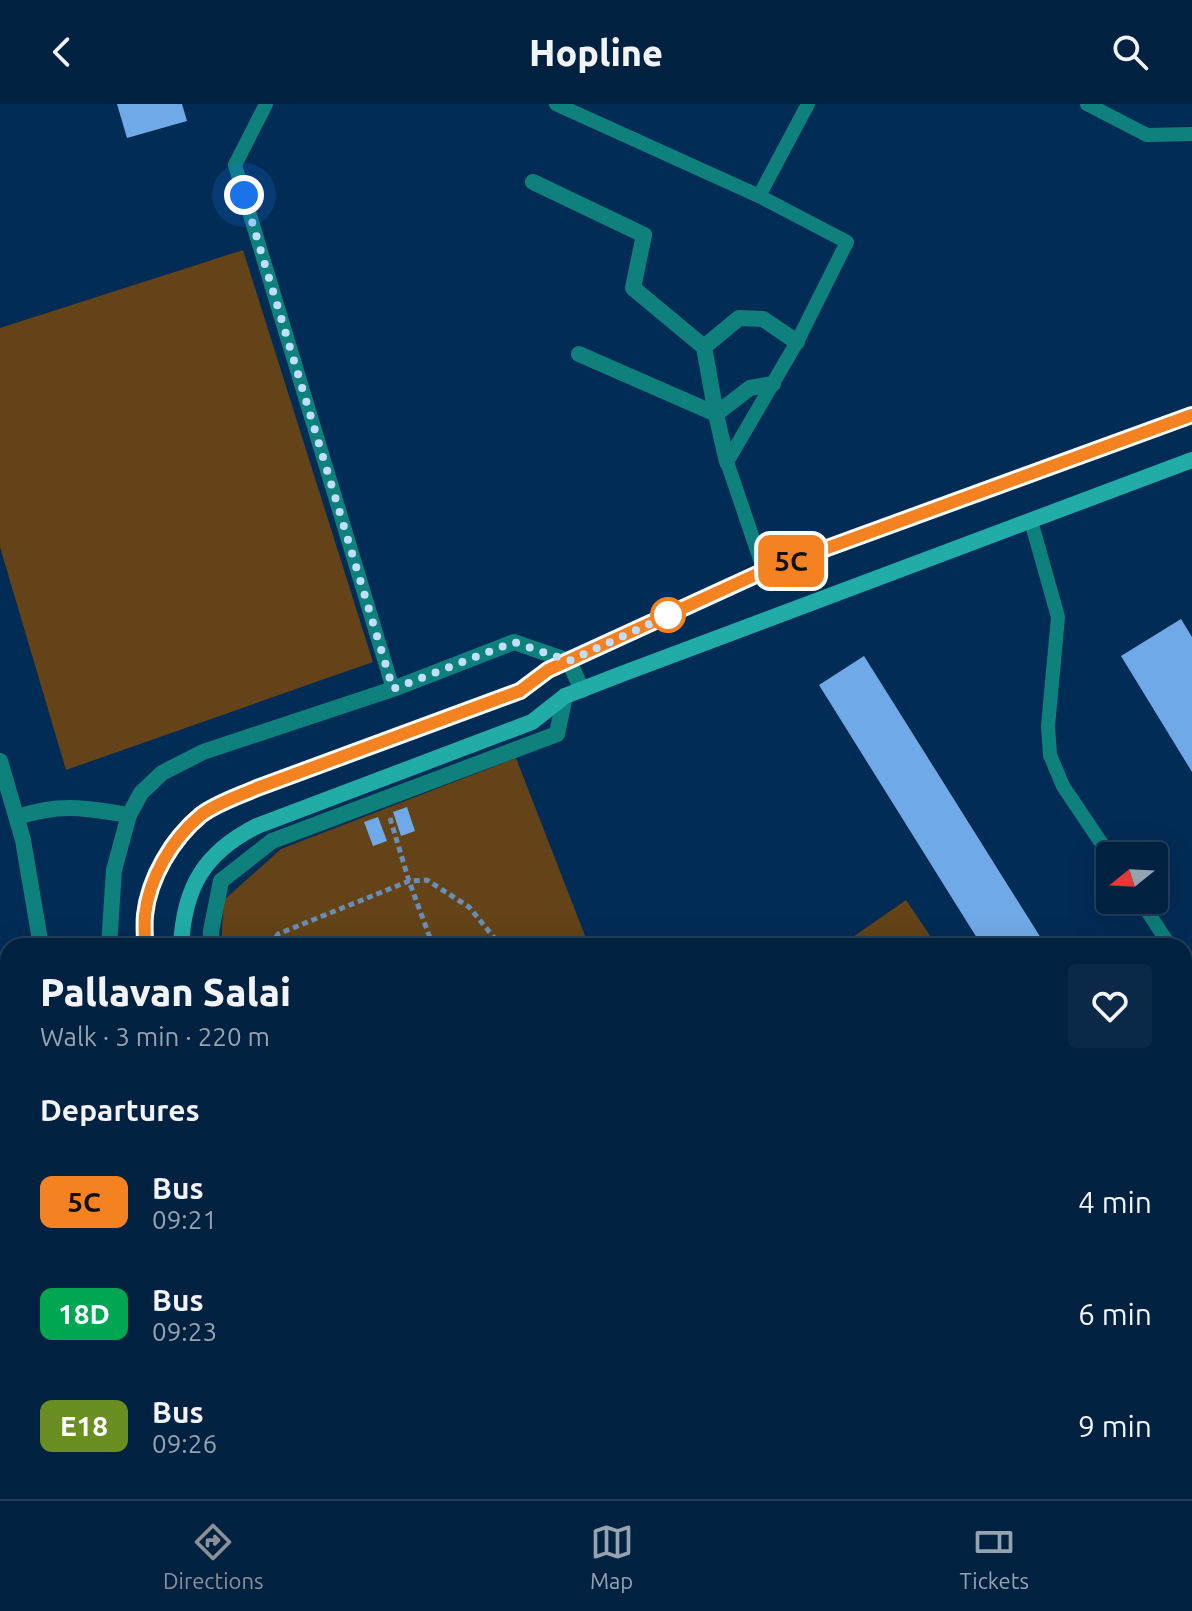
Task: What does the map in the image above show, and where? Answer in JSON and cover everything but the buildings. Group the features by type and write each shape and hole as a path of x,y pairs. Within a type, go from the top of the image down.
{"main road":[{"path":"145,938 147,901 157,871 177,840 202,815 257,788 520,691 548,670 764,571 1192,415"},
{"path":"181,938 182,919 202,871 236,837 282,816 532,722 565,696 1192,460"}],"street":[{"path":"533,182 644,235 633,288 704,347 727,462"},
{"path":"704,347 739,318 763,319 797,342"},
{"path":"579,354 716,414"},
{"path":"716,414 750,388 773,384"},
{"path":"110,938 114,870 129,815 141,793 162,773 203,752 393,689 514,642 569,661 582,690"},
{"path":"211,938 221,881 272,841 557,734 565,696"},
{"path":"0,761 29,867 40,938"},
{"path":"17,817 45,809 73,807 129,815"}],"lane":[{"path":"266,104 235,165 393,689"},
{"path":"556,104 759,196 847,242 797,342 727,462 764,571"},
{"path":"759,196 808,104"},
{"path":"1087,104 1147,135 1192,134"},
{"path":"1031,521 1058,617 1048,726 1050,755 1063,786 1101,842"},
{"path":"1149,914 1165,938"}],"path":[{"path":"383,798 430,938"},
{"path":"276,938 278,934 409,881 427,880 469,907 494,938"}],"shaded area":[{"path":"243,250 373,662 66,770 0,547 0,328"},
{"path":"516,758 586,938 222,938 224,900 281,849"},
{"path":"906,900 932,938 851,938"}],"bus line":[{"name":"5C","path":"145,938 147,901 157,871 177,840 202,815 227,801 520,691 548,670 764,571 1192,415"}],"route":[{"path":"244,195 393,689 514,642 569,661 680,610 668,615"}]}
